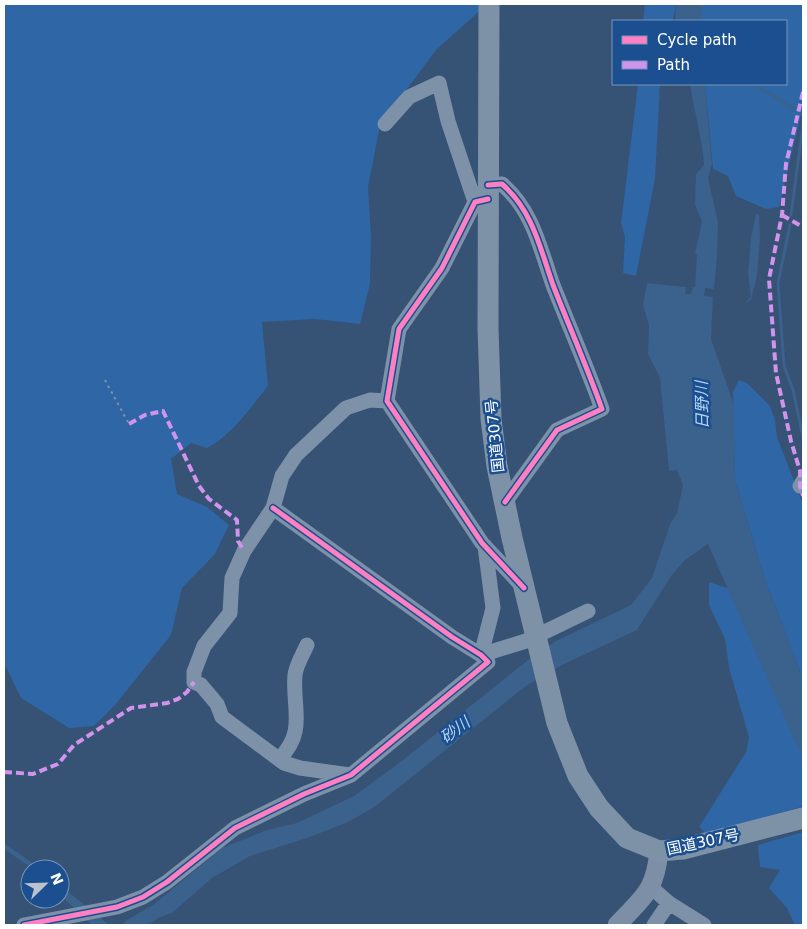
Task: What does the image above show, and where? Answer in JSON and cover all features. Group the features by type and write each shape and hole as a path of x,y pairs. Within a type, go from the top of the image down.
{"highway":[{"name":"国道307号","path":"489,4 483,195 491,418 497,466 534,642 557,723 578,776 593,800 626,838 659,851 683,849 803,818"}],"main road":[{"path":"617,925 652,888 657,870 659,851"}],"street":[{"path":"385,124 409,97 438,83 448,121 483,195"},
{"path":"505,502 557,430 602,409 584,358 553,284 539,238 526,214 502,184 483,195 442,268 398,329 387,401 485,546 524,588"},
{"path":"351,775 300,768 279,759 222,716 217,704 201,685 194,682 194,672 204,646 230,613 232,578 244,551 273,508 282,476 296,455 346,408 370,400 387,401"},
{"path":"273,508 452,637 485,658"},
{"path":"485,546 493,608 485,658"},
{"path":"24,925 63,921 92,911 118,907 143,897 167,882 235,828 304,794 351,775 485,658 534,642 588,611"},
{"path":"279,759 290,748 295,733 297,713 295,672 307,645"},
{"path":"652,888 668,903 704,925"},
{"path":"654,925 668,903"}],"path":[{"path":"105,380 128,424"}],"shaded area":[{"path":"4,4 483,4 484,7 436,50 380,125 368,187 371,237 370,284 360,324 315,319 262,322 268,386 225,436 207,448 191,443 171,459 177,494 207,507 229,525 215,554 182,588 171,635 115,705 94,726 69,728 21,698 4,663"},
{"path":"645,4 676,4 673,20 643,20"},
{"path":"702,4 803,4 803,106 779,207 766,209 736,196 728,176 713,169 705,85 787,85 787,20 701,20"},
{"path":"638,85 660,85 655,179 636,276 623,273 625,237 621,223"},
{"path":"739,380 747,383 770,406 775,420 777,437 803,504 803,680 764,577 735,481 733,392"},
{"path":"709,582 737,591 803,733 803,801 801,807 709,836 699,827 746,752 749,737 729,668 725,639 709,605"},
{"path":"803,832 803,925 795,925 787,908 769,888 780,870 760,867 758,845"}],"water":[{"path":"676,4 702,4 702,20 675,20"},
{"path":"690,85 705,85 712,164 708,178 718,222 714,289 705,288 704,296 713,297 711,339 734,405 735,481 764,577 803,680 803,759 708,544 685,560 671,576 637,630 562,665 526,686 373,808 346,823 307,838 250,856 212,878 172,913 158,918 148,925 122,925 153,905 222,848 267,830 297,823 354,796 403,760 533,656 556,641 631,605 652,578 671,522 677,514 683,485 677,470 669,471 660,378 648,354 649,325 643,305 647,283 686,287 685,294 691,294 693,287 695,287 697,255 695,254 702,221 695,205 696,174 704,165 702,144"},
{"path":"756,214 759,214 760,238 757,276 751,300 744,303 751,297 748,274 751,237"},
{"path":"4,843 27,859 20,860 4,849"},
{"path":"70,893 109,925 92,925 70,904"}],"waterway":[{"path":"755,85 795,109"},
{"path":"791,215 803,125"},
{"path":"790,225 778,283 784,366 793,390 803,437"}],"marked path":[{"path":"803,92 786,164 782,215 769,279 776,373 791,441 800,471 800,486 803,496"},
{"path":"782,215 803,227"},
{"path":"129,424 145,415 163,411 199,486 209,499 237,520 238,541 244,551"},
{"path":"4,772 33,774 58,764 74,745 131,708 167,703 178,699 187,692 194,682"}],"cycle path":[{"path":"488,185 502,184 513,195 528,218 602,409 557,430 505,502"},
{"path":"488,199 475,202 442,268 399,329 387,401 482,543 524,588"},
{"path":"24,925 117,907 143,897 167,882 235,828 304,794 351,775 488,662 481,655 452,637 273,508"}],"water label":[{"name":"日野川","path":"702,405"},
{"name":"砂川","path":"455,730"}]}
